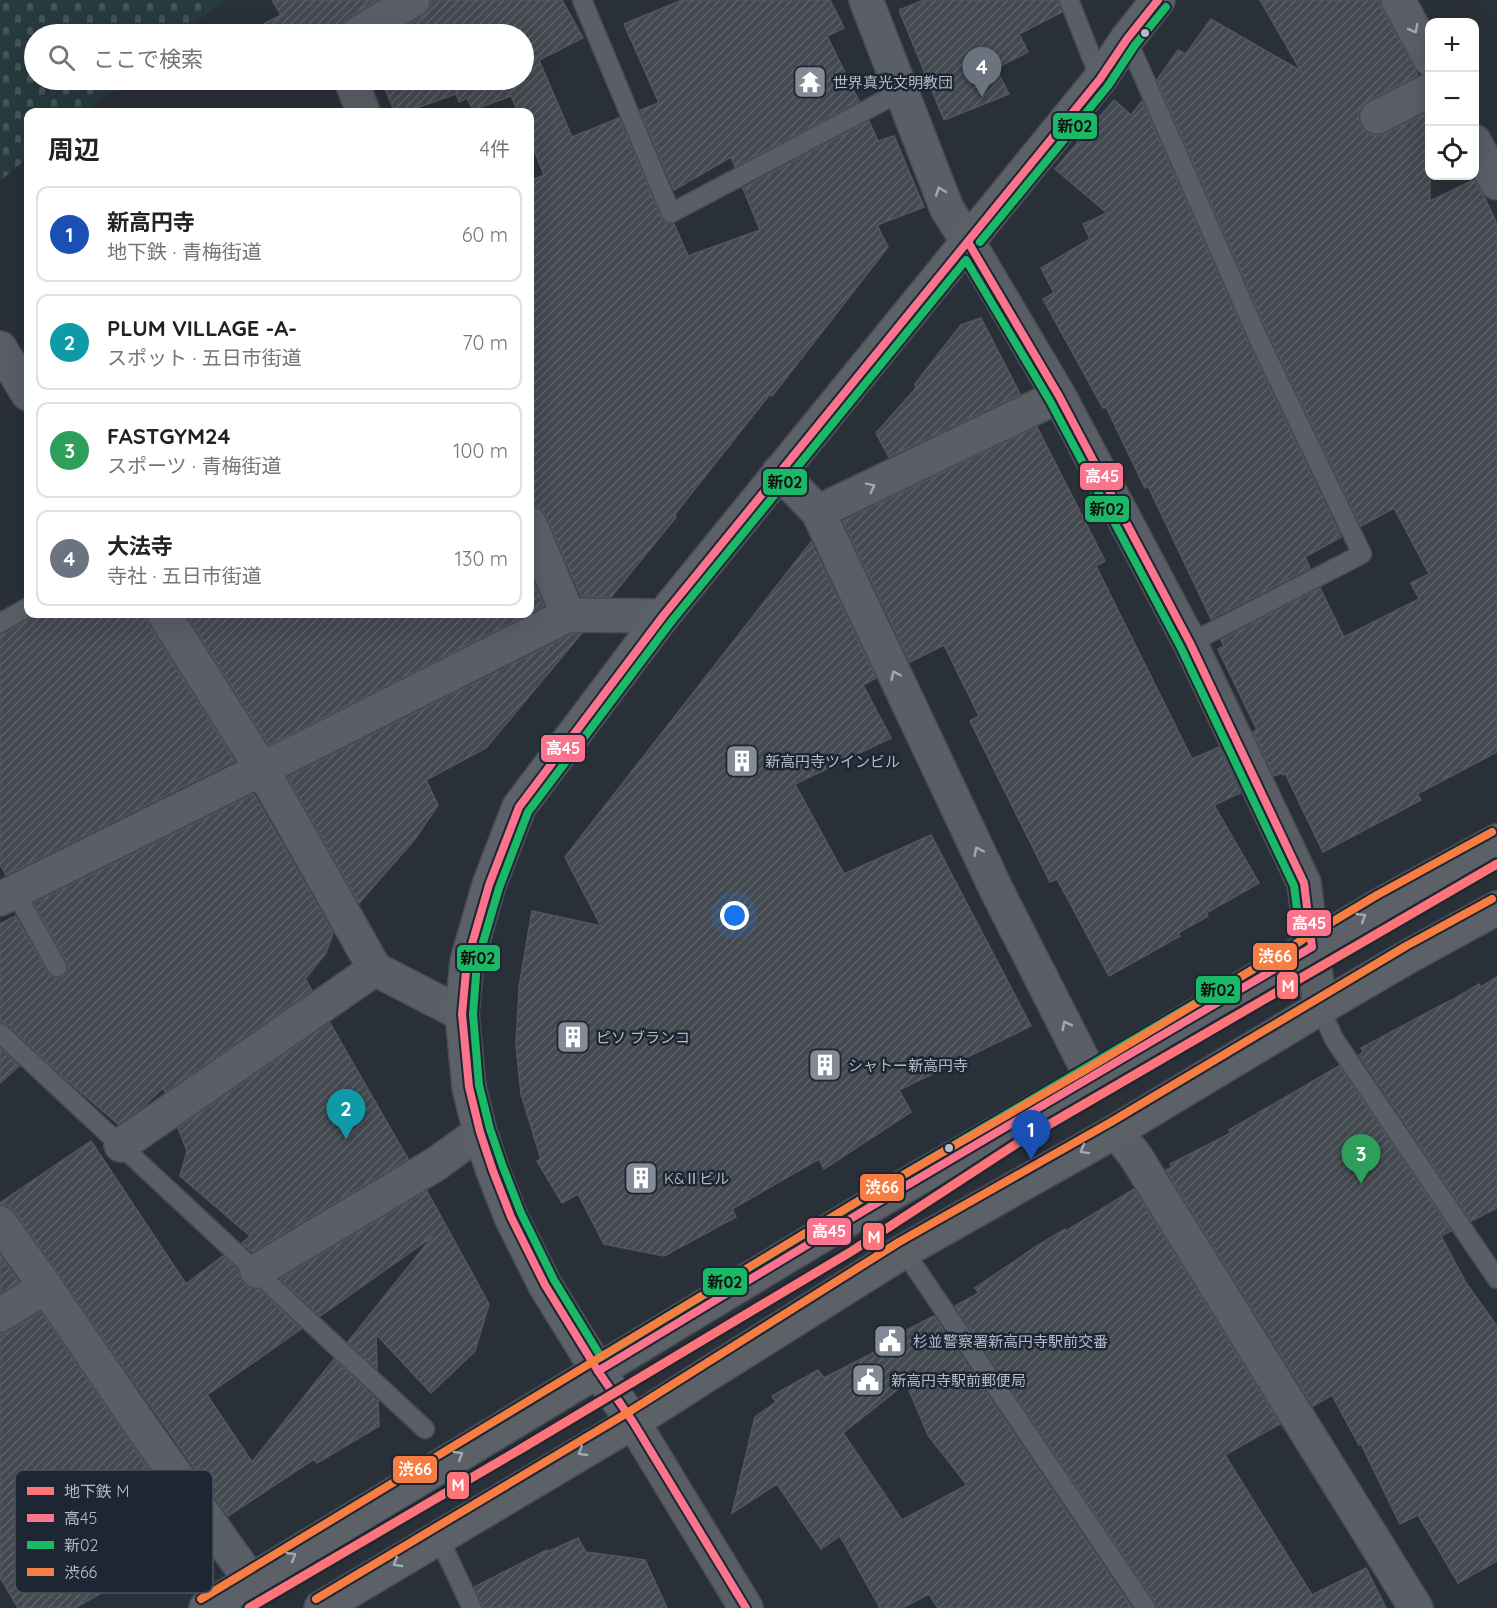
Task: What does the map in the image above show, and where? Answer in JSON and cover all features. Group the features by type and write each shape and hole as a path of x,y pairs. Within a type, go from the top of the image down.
{"main road":[{"path":"633,1422 544,1285 512,1217 480,1132 469,1087 462,1014 467,961 489,885 519,807 663,616 1100,79 1127,39 1158,0"},
{"path":"206,1608 860,1212 1092,1078 1382,904 1497,841"},
{"path":"321,1608 633,1422 903,1251 1116,1131 1320,1008 1497,908"}],"street":[{"path":"373,24 413,0"},
{"path":"866,0 947,209 1059,396 1190,643 1304,883 1320,1008"},
{"path":"1398,0 1425,49"},
{"path":"355,90 362,108"},
{"path":"1377,117 1425,93"},
{"path":"1479,150 1497,183"},
{"path":"0,348 24,387"},
{"path":"818,512 1059,396"},
{"path":"779,472 818,512 997,891 1092,1078"},
{"path":"534,534 568,615"},
{"path":"7,895 568,615 663,616"},
{"path":"173,618 375,969 462,1014"},
{"path":"121,1145 375,969"},
{"path":"1116,1131 1136,1157 1416,1608"},
{"path":"257,1271 436,1164 480,1132"},
{"path":"0,1223 172,1470"},
{"path":"0,1315 46,1287"},
{"path":"633,1422 746,1608"},
{"path":"213,1528 251,1581"}],"lane":[{"path":"582,0 671,213 902,92"},
{"path":"1069,0 1100,79"},
{"path":"1127,39 1258,340 1362,554 1190,643"},
{"path":"0,623 24,609"},
{"path":"7,895 57,967"},
{"path":"1320,1008 1334,1039 1497,1280"},
{"path":"0,1033 425,1429"},
{"path":"903,1251 1146,1608"},
{"path":"439,1538 472,1608"}],"green space":[{"path":"0,0 224,0 194,24 24,24 24,90 113,90 90,108 24,108 24,161 0,181"}],"building":[{"path":"272,0 377,0 347,18 342,24 264,24 281,15"},
{"path":"432,0 562,0 583,38 539,60 572,137 619,118 661,217 665,222 674,224 688,256 760,230 743,188 869,121 878,141 894,136 924,207 877,225 888,247 611,597 581,596 547,517 541,509 534,507 534,179 544,175 534,150 534,108 516,108 511,96 478,108 472,108 467,98 459,102 456,94 416,108 393,108 385,90 534,90 534,24 409,24 423,16 430,8"},
{"path":"682,0 830,0 844,28 827,36 859,101 735,167 731,157 674,190 640,110 659,103 624,24"},
{"path":"924,0 1058,0 1062,12 1019,34 1028,52 996,68 1009,94 944,120 899,10"},
{"path":"1260,0 1379,0 1418,75 1362,106 1358,115 1361,126 1367,133 1375,136 1385,134 1425,114 1425,180 1430,180 1430,201 1474,180 1497,224 1497,752 1417,794 1421,800 1323,852 1285,773 1274,776 1253,732 1257,730 1218,649 1224,646 1221,640 1320,588 1344,637 1419,599 1411,583 1429,574 1394,508 1361,526 1269,335 1157,80 1178,50 1186,54 1211,19 1301,71"},
{"path":"1114,100 1131,115 1142,101 1249,345 1341,537 1305,557 1310,568 1211,619 1148,486 1145,488 1106,407 1103,408 1043,299 1054,293 1041,268 1090,239 1083,224 1107,213 1055,169"},
{"path":"981,318 1020,394 889,457 876,433 916,388 915,384 961,325"},
{"path":"1037,427 1105,561 1096,566 1192,759 1219,747 1240,793 1214,805 1259,883 1206,913 1208,916 1178,933 1180,936 1109,976 1057,879 1050,882 970,721 979,716 944,645 910,662 843,521"},
{"path":"811,542 876,678 863,685 891,738 795,784 844,874 931,835 1031,1026 899,1090 911,1112 824,1169 819,1159 732,1209 736,1217 664,1256 604,1244 578,1194 562,1203 537,1161 541,1159 521,1094 516,1045 519,987 532,911 601,926 565,857"},
{"path":"534,581 544,606 534,611"},
{"path":"30,618 146,618 235,761 6,875 0,864 0,634 6,633"},
{"path":"189,618 521,618 269,745"},
{"path":"572,634 581,634 486,748 426,780 438,805 415,839 359,903 288,777"},
{"path":"254,794 333,933 326,953 305,979 312,990 165,1092 163,1088 143,1107 118,1124 8,1025 0,1022 0,924 15,916 48,973 52,977 62,977 67,972 67,962 34,903"},
{"path":"1497,977 1497,1208 1471,1221 1359,1055 1363,1052 1361,1048 1479,984 1481,987"},
{"path":"330,1023 408,1159 252,1252 242,1243 250,1236 180,1176 187,1151 178,1128"},
{"path":"0,1048 19,1066 0,1083"},
{"path":"1339,1066 1451,1231 1441,1236 1466,1283 1497,1326 1497,1561 1458,1583 1418,1515 1400,1524 1361,1444 1359,1445 1332,1395 1313,1406 1166,1170 1172,1167 1170,1164 1231,1133 1229,1130"},
{"path":"91,1141 186,1284 223,1256 238,1270 241,1280 247,1287 259,1289 301,1329 207,1395 252,1462 334,1359 378,1401 379,1426 317,1463 314,1459 228,1516 213,1495 213,1470 196,1470 15,1212 0,1203"},
{"path":"1134,1189 1280,1424 1225,1455 1312,1595 1366,1568 1386,1608 1157,1608 955,1306 979,1293 975,1288 1037,1246"},
{"path":"427,1191 489,1304 475,1351 431,1393 376,1334 377,1369 348,1342 432,1237 320,1316 280,1279"},
{"path":"0,1255 19,1282 0,1293"},
{"path":"41,1312 149,1470 15,1470 15,1593 101,1593 75,1608 18,1608 0,1577 0,1334 10,1331"},
{"path":"934,1316 1132,1608 938,1608 929,1594 902,1608 880,1608 840,1536 821,1549 777,1484 732,1513 755,1417 776,1402 772,1396 818,1370 824,1378 904,1337 901,1333","holes":["906,1383 928,1435 967,1485 902,1520 843,1433"]},
{"path":"578,1538 586,1552 645,1560 667,1608 483,1608 474,1587 547,1550 547,1552"}],"metro line":[{"name":"M","path":"249,1608 852,1251 1019,1142 1497,864"}],"transit line":[{"name":"高45","path":"746,1608 633,1422 598,1371 545,1285 511,1217 480,1132 469,1087 462,1014 467,961 489,885 519,807 663,616 1100,79 1127,39 1158,0"},
{"name":"新02","path":"980,242 1108,86 1135,45 1166,7"},
{"name":"高45","path":"598,1371 865,1210 1312,947 1304,883 1190,643 1059,396 968,242"},
{"name":"新02","path":"966,260 1050,401 1181,648 1294,886 1301,941 859,1201 601,1357 554,1280 521,1213 490,1129 479,1085 473,1014 477,963 499,888 528,812 671,622 966,260"},
{"name":"渋66","path":"213,1592 865,1197 1087,1069 1377,895 1492,832"},
{"name":"渋66","path":"316,1599 627,1413 899,1242 1111,1122 1406,946 1492,899"},
{"name":"渋66","path":"201,1599 211,1593"}],"place":[{"name":"世界真光文明教団","path":"810,82"},
{"name":"大法寺","path":"982,97"},
{"name":"新高円寺ツインビル","path":"742,761"},
{"name":"ピソ ブランコ","path":"573,1037"},
{"name":"シャトー新高円寺","path":"825,1065"},
{"name":"PLUM VILLAGE -A-","path":"346,1139"},
{"name":"新高円寺","path":"1031,1160"},
{"name":"K&Ⅱビル","path":"641,1178"},
{"name":"FASTGYM24","path":"1361,1184"},
{"name":"杉並警察署新高円寺駅前交番","path":"890,1341"},
{"name":"新高円寺駅前郵便局","path":"868,1380"}]}
